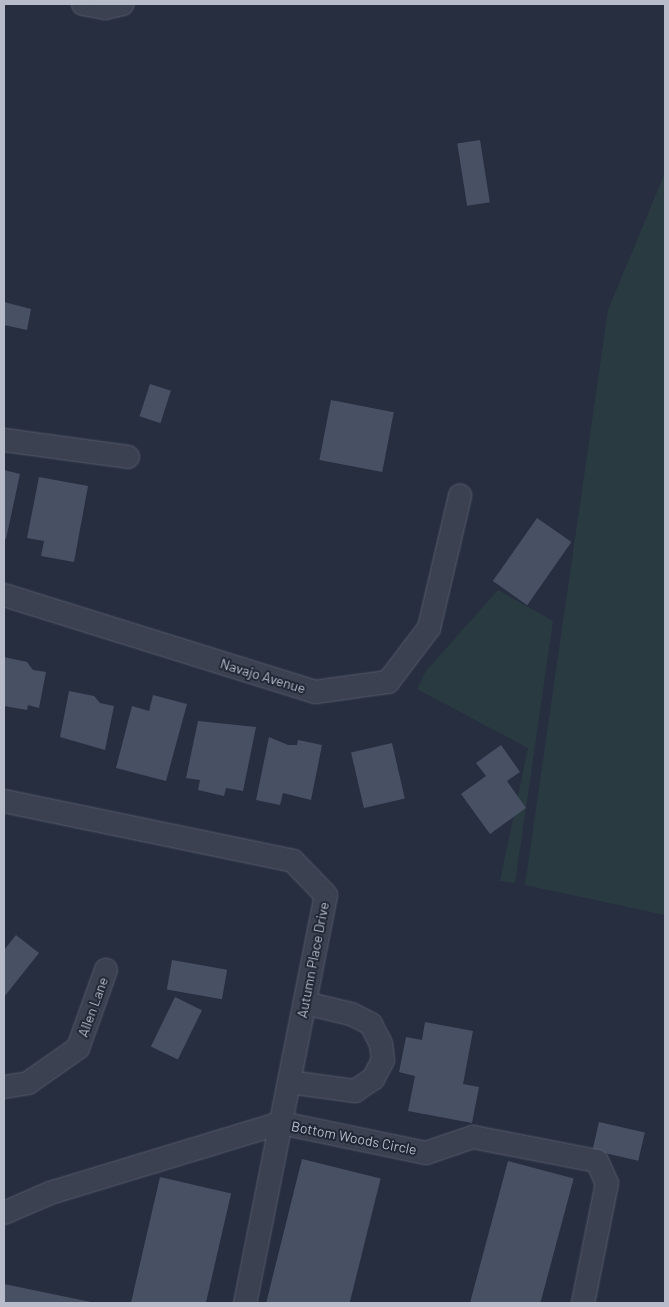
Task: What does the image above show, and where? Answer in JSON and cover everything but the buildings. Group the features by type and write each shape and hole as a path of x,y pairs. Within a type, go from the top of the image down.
{"street":[{"path":"83,4 105,8 123,4"},
{"path":"4,440 128,457"},
{"name":"Navajo Avenue","path":"4,595 315,692 388,682 429,628 460,496"},
{"name":"Autumn Place Drive","path":"4,801 293,861 326,895 245,1303"},
{"name":"Allen Lane","path":"4,1088 28,1083 78,1048 106,970"},
{"path":"289,1082 355,1091 373,1079 383,1060 381,1044 371,1024 352,1014 305,1003"},
{"name":"Bottom Woods Circle","path":"4,1214 50,1193 281,1124 426,1153 473,1137 597,1161 607,1183 583,1303"}],"shaded area":[{"path":"665,173 665,915 525,885 608,310"},
{"path":"498,590 553,621 515,883 500,881 528,748 417,689 426,671"}]}
